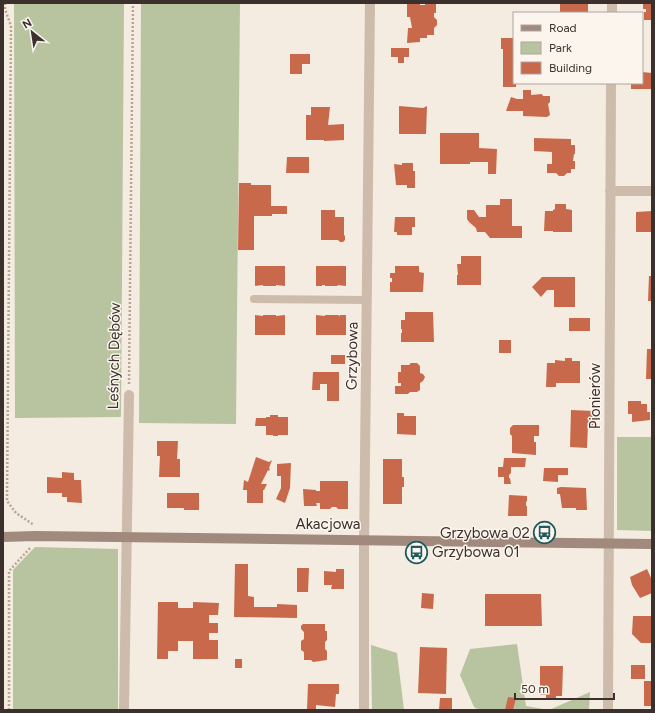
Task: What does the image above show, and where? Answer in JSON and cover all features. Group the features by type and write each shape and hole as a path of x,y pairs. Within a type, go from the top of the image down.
{"street":[{"name":"Grzybowa","path":"364,710 364,549 370,3"},
{"name":"Pionierów","path":"608,710 610,544 611,84"},
{"path":"610,191 652,191"},
{"name":"Leśnych Dębów","path":"124,710 129,395"},
{"name":"Akacjowa","path":"3,537 34,536 652,544"}],"lane":[{"path":"254,299 367,300"}],"path":[{"path":"5,3 5,9 11,26 7,501 16,513 34,524 32,545 9,571 9,710"},
{"name":"Leśnych Dębów","path":"129,395 133,3"}],"green space":[{"path":"14,3 124,3 121,417 15,418"},
{"path":"141,3 240,3 236,424 139,423"},
{"path":"617,437 652,437 652,531 617,530"},
{"path":"35,547 118,549 118,710 13,710 13,570"},
{"path":"517,644 526,706 549,710 479,710 474,707 460,675 470,649"},
{"path":"371,645 397,653 404,710 372,710"},
{"path":"590,692 589,710 549,710"}],"building":[{"path":"407,3 420,3 420,5 425,5 425,3 436,3 436,13 434,13 434,17 437,20 437,25 434,28 434,35 427,35 427,38 420,38 420,42 407,43 408,28 412,28 410,17 407,17"},
{"path":"588,3 588,12 560,12 560,4"},
{"path":"643,3 652,3 652,20 644,20 644,12 646,12 646,9 643,9"},
{"path":"501,38 513,38 513,84 516,84 516,87 503,87 503,49 501,49"},
{"path":"391,48 409,48 409,57 404,57 404,63 398,63 398,57 391,57"},
{"path":"290,54 310,54 310,64 302,64 302,74 290,74"},
{"path":"643,72 652,73 652,89 631,89 631,84 643,84"},
{"path":"523,90 531,90 531,95 542,94 543,96 550,96 550,102 548,104 550,115 547,117 523,116 523,111 506,111 511,97 523,99"},
{"path":"399,106 423,108 427,106 426,134 399,134"},
{"path":"311,107 330,107 328,125 344,124 344,140 306,140 306,115 311,115"},
{"path":"440,133 479,133 479,148 497,149 496,174 488,174 488,162 470,162 470,164 440,164"},
{"path":"534,138 571,139 571,145 575,145 573,161 575,161 575,169 571,169 571,173 567,173 564,176 559,176 556,173 547,173 547,164 552,164 552,152 534,151"},
{"path":"287,157 309,157 309,173 286,173"},
{"path":"402,163 413,163 413,171 415,171 415,188 407,188 407,185 396,185 394,164 402,165"},
{"path":"239,183 251,183 251,185 271,185 271,206 287,206 287,214 254,216 254,250 238,250"},
{"path":"500,199 512,199 512,226 522,226 522,238 490,238 485,232 477,232 476,228 467,219 467,210 474,210 479,217 486,217 486,205 500,205"},
{"path":"555,204 566,204 566,209 572,210 572,232 544,231 545,211 553,211 555,209"},
{"path":"321,210 335,210 335,217 344,217 345,240 343,242 338,240 321,240"},
{"path":"652,211 652,232 636,232 636,212"},
{"path":"395,217 415,217 415,227 412,227 412,235 397,235 397,232 394,232"},
{"path":"461,256 481,256 481,285 457,285 457,264 461,264"},
{"path":"255,266 285,266 285,286 255,286"},
{"path":"316,266 346,266 346,286 316,286"},
{"path":"395,266 419,266 419,272 424,273 423,292 390,292 390,282 392,282 392,278 390,278 390,273 395,273"},
{"path":"649,276 652,276 652,301 648,301"},
{"path":"542,277 575,277 575,307 554,307 554,290 547,290 541,297 532,287"},
{"path":"405,312 433,312 434,342 401,342 401,320 405,320"},
{"path":"255,315 285,315 285,335 255,335"},
{"path":"316,315 346,315 346,335 316,335"},
{"path":"569,318 590,318 590,331 569,331"},
{"path":"499,340 511,340 511,353 499,353"},
{"path":"647,349 652,349 652,379 646,379"},
{"path":"331,355 345,355 345,364 331,364"},
{"path":"565,358 572,358 572,361 580,361 580,383 556,383 556,387 546,387 547,363 555,363 555,360 565,361"},
{"path":"411,363 417,363 420,366 420,373 425,377 420,383 420,390 417,392 410,392 408,394 395,394 395,386 401,386 401,383 398,383 398,372 401,372 401,365 409,365"},
{"path":"313,372 339,372 339,401 327,401 327,384 320,384 320,390 312,390"},
{"path":"628,401 641,401 641,404 647,404 647,412 650,412 650,420 632,422 632,414 628,414"},
{"path":"571,410 594,411 593,425 588,425 587,448 570,447"},
{"path":"397,413 404,413 404,416 416,416 416,435 397,434"},
{"path":"270,415 288,417 288,435 266,435 266,426 255,426 256,418 266,418 270,417"},
{"path":"513,425 539,425 539,436 534,436 534,442 536,442 536,455 512,453 512,436 510,434 510,428"},
{"path":"157,441 178,441 177,459 180,459 180,477 159,477 160,456 157,456"},
{"path":"256,457 269,462 272,460 270,469 269,471 268,470 261,484 267,484 263,490 263,503 247,503 247,490 243,490 244,480 248,482"},
{"path":"504,458 526,458 525,467 511,467 509,478 511,484 504,484 504,477 498,477 498,467 503,467"},
{"path":"383,459 402,459 402,477 404,477 404,487 402,487 402,504 383,504"},
{"path":"291,463 290,488 285,503 276,499 281,488 281,476 277,476 277,464"},
{"path":"544,468 568,468 568,475 558,475 558,482 543,481"},
{"path":"62,472 74,473 74,480 81,480 82,503 67,502 67,497 62,497 62,493 47,493 47,477 62,478"},
{"path":"320,481 348,481 348,509 338,509 336,507 332,507 330,509 320,509 320,503 316,503 317,506 304,506 303,489 320,491"},
{"path":"557,488 586,488 587,510 562,508 560,494 557,494"},
{"path":"167,493 199,493 199,510 167,508"},
{"path":"509,495 527,496 527,516 508,516"},
{"path":"235,564 248,564 248,596 254,597 254,607 277,607 277,604 297,605 297,618 234,617"},
{"path":"297,568 309,568 308,592 297,592"},
{"path":"336,569 344,569 344,589 331,589 332,585 324,585 324,571 336,572"},
{"path":"647,569 652,580 652,593 640,598 632,585 630,577"},
{"path":"422,593 434,594 433,609 421,608"},
{"path":"485,594 541,594 542,626 485,626"},
{"path":"158,602 178,602 178,608 193,608 193,602 219,603 218,615 209,615 209,623 218,623 218,633 209,633 209,640 218,640 218,659 193,659 193,641 178,641 178,651 168,651 168,659 157,659"},
{"path":"633,616 652,616 652,643 641,643 632,634"},
{"path":"303,624 325,624 325,631 327,631 325,649 327,651 327,660 313,662 311,660 304,660 304,652 301,650 301,641 304,639 304,632 301,629"},
{"path":"420,647 447,648 446,694 418,693"},
{"path":"235,659 242,659 242,668 235,668"},
{"path":"631,665 645,665 645,679 631,679"},
{"path":"540,666 563,666 562,696 556,696 556,700 546,700 546,695 540,695"},
{"path":"644,681 652,681 652,706 644,706"},
{"path":"308,684 339,684 339,694 336,694 335,707 316,705 316,709 307,709"},
{"path":"508,697 516,698 513,710 505,710"},
{"path":"440,698 452,698 452,710 439,710"}],"place":[{"name":"Grzybowa 02","path":"545,533"},
{"name":"Grzybowa 01","path":"417,552"}]}
